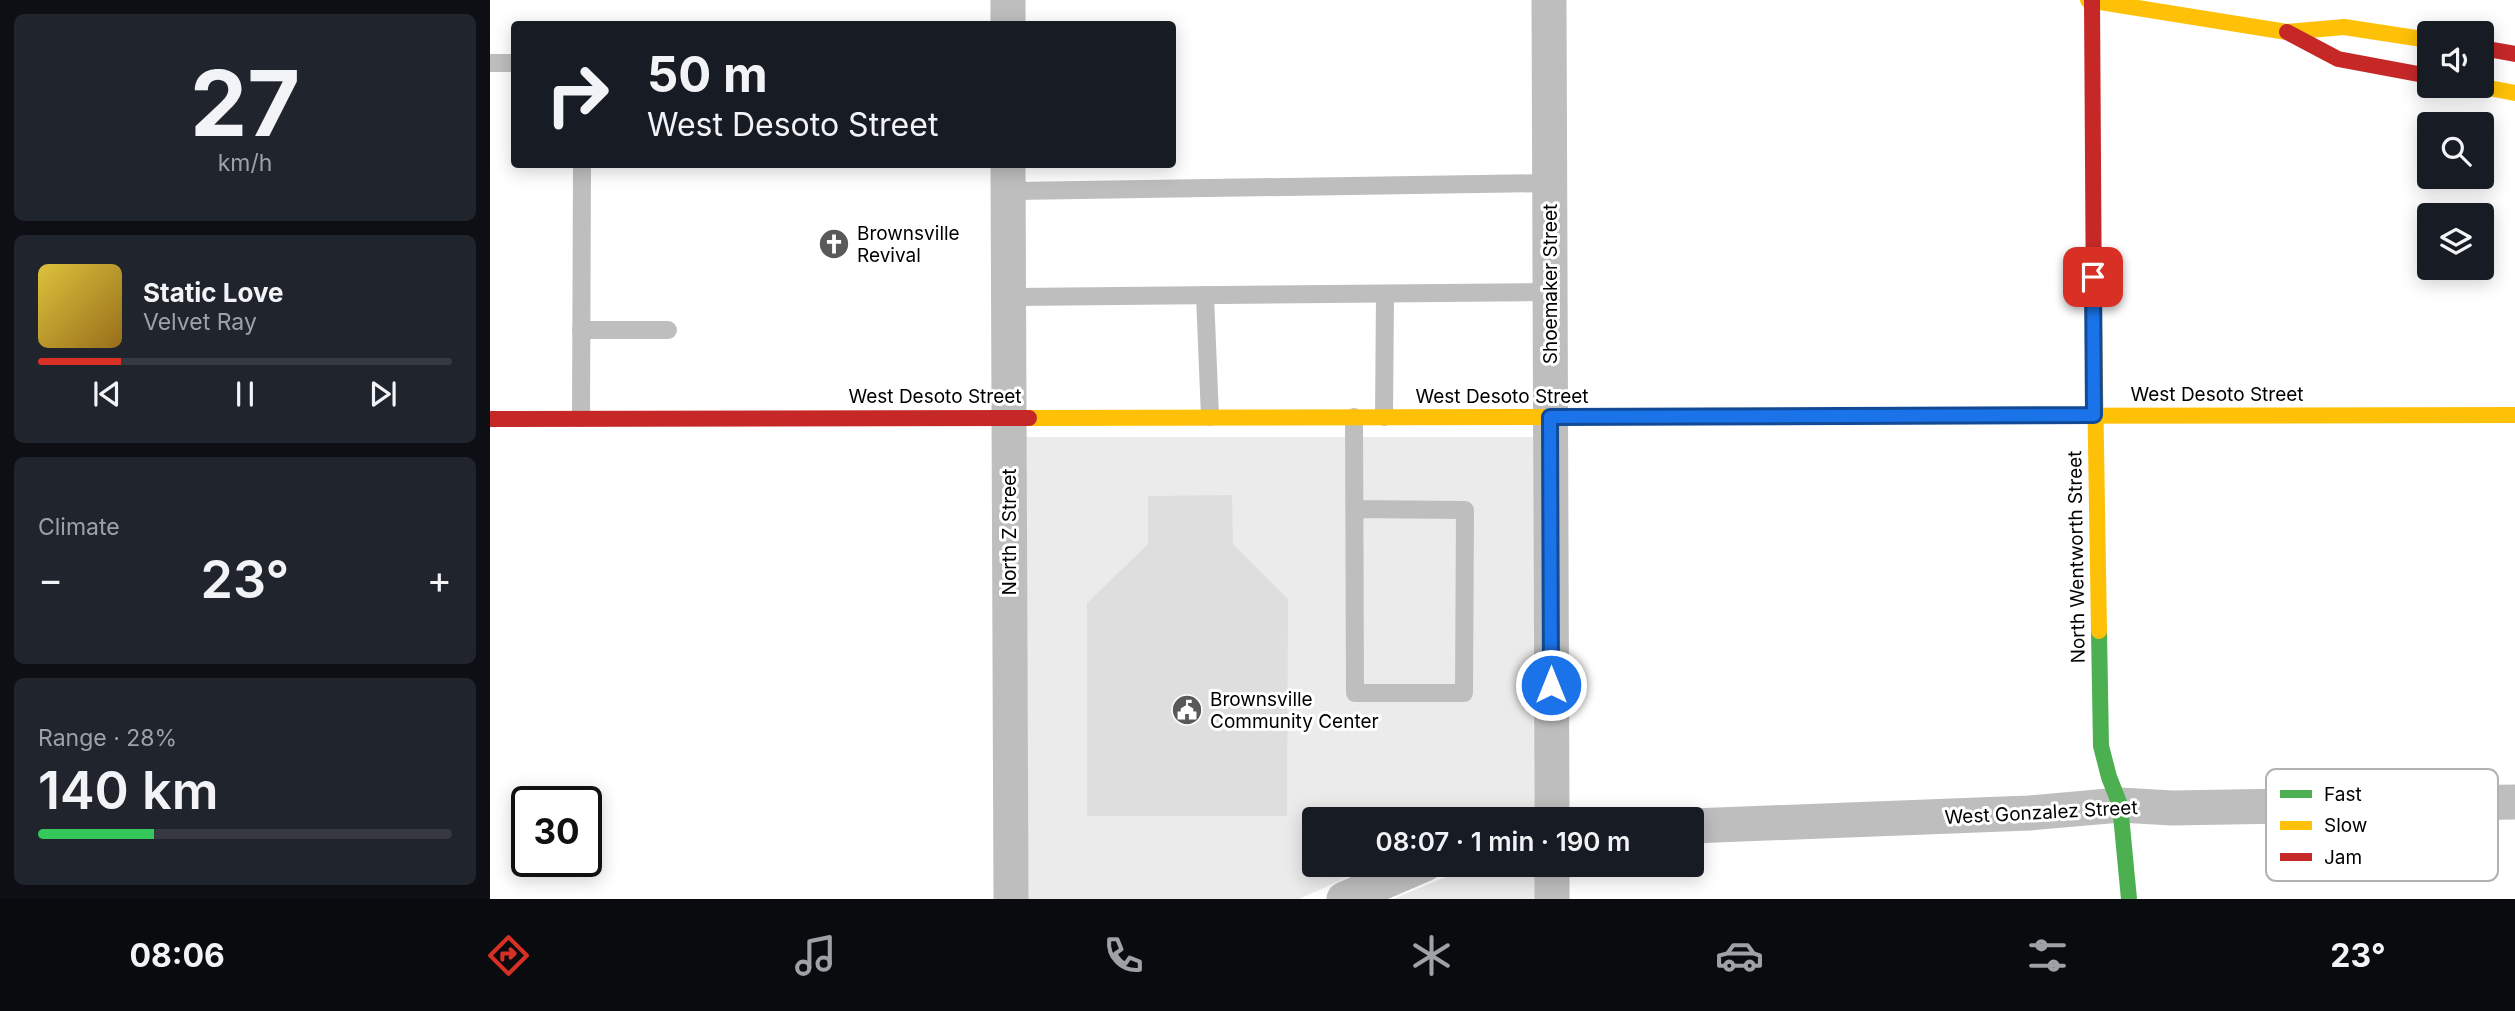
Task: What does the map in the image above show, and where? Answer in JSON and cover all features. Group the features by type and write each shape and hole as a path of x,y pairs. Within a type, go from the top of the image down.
{"street":[{"path":"1008,0 1008,21"},
{"name":"Shoemaker Street","path":"1549,0 1552,807"},
{"path":"2091,0 2287,32 2344,27 2417,38"},
{"name":"North Wentworth Street","path":"2091,0 2094,415 2101,747 2120,805 2129,899"},
{"path":"2287,32 2338,59 2417,74"},
{"path":"2494,50 2515,54"},
{"path":"2494,89 2515,93"},
{"name":"North Z Street","path":"1008,178 1011,899"},
{"name":"West Desoto Street","path":"490,419 2515,415"},
{"name":"West Gonzalez Street","path":"1704,825 2029,813 2120,805 2172,808 2266,806"},
{"path":"1344,899 1395,877"},
{"path":"1552,877 1552,899"}],"lane":[{"path":"490,63 511,63"},
{"path":"581,418 582,168"},
{"path":"1008,178 1550,183"},
{"path":"1008,297 1550,292"},
{"path":"1384,417 1385,294"},
{"path":"1205,295 1209,417"},
{"path":"581,330 668,330"},
{"path":"1354,417 1355,693 1464,693 1465,510 1355,509"}],"shaded area":[{"path":"1026,437 1533,437 1534,807 1302,807 1302,877 1348,877 1299,899 1028,899"},
{"path":"1446,877 1535,877 1535,899 1393,899"}],"building":[{"name":"Brownsville Community Center","path":"1232,495 1233,544 1288,599 1287,816 1087,816 1087,603 1148,544 1148,496"}],"traffic: fast":[{"path":"1558,417 1919,416"},
{"path":"2099,631 2101,746 2120,805 2129,899"}],"traffic: slow":[{"path":"2088,0 2287,32 2344,27 2417,38"},
{"path":"2494,89 2515,93"},
{"path":"2094,320 2099,631"},
{"path":"1919,416 2515,415"},
{"path":"1029,418 1558,417"}],"traffic: jam":[{"path":"2092,0 2094,320"},
{"path":"2287,32 2338,59 2417,74"},
{"path":"2494,50 2515,54"},
{"path":"490,419 1029,418"}],"place":[{"name":"Brownsville Revival","path":"834,244"},
{"name":"Brownsville Community Center","path":"1187,710"}],"route":[{"path":"1551,685 1550,417 2094,415 2093,277"}]}
